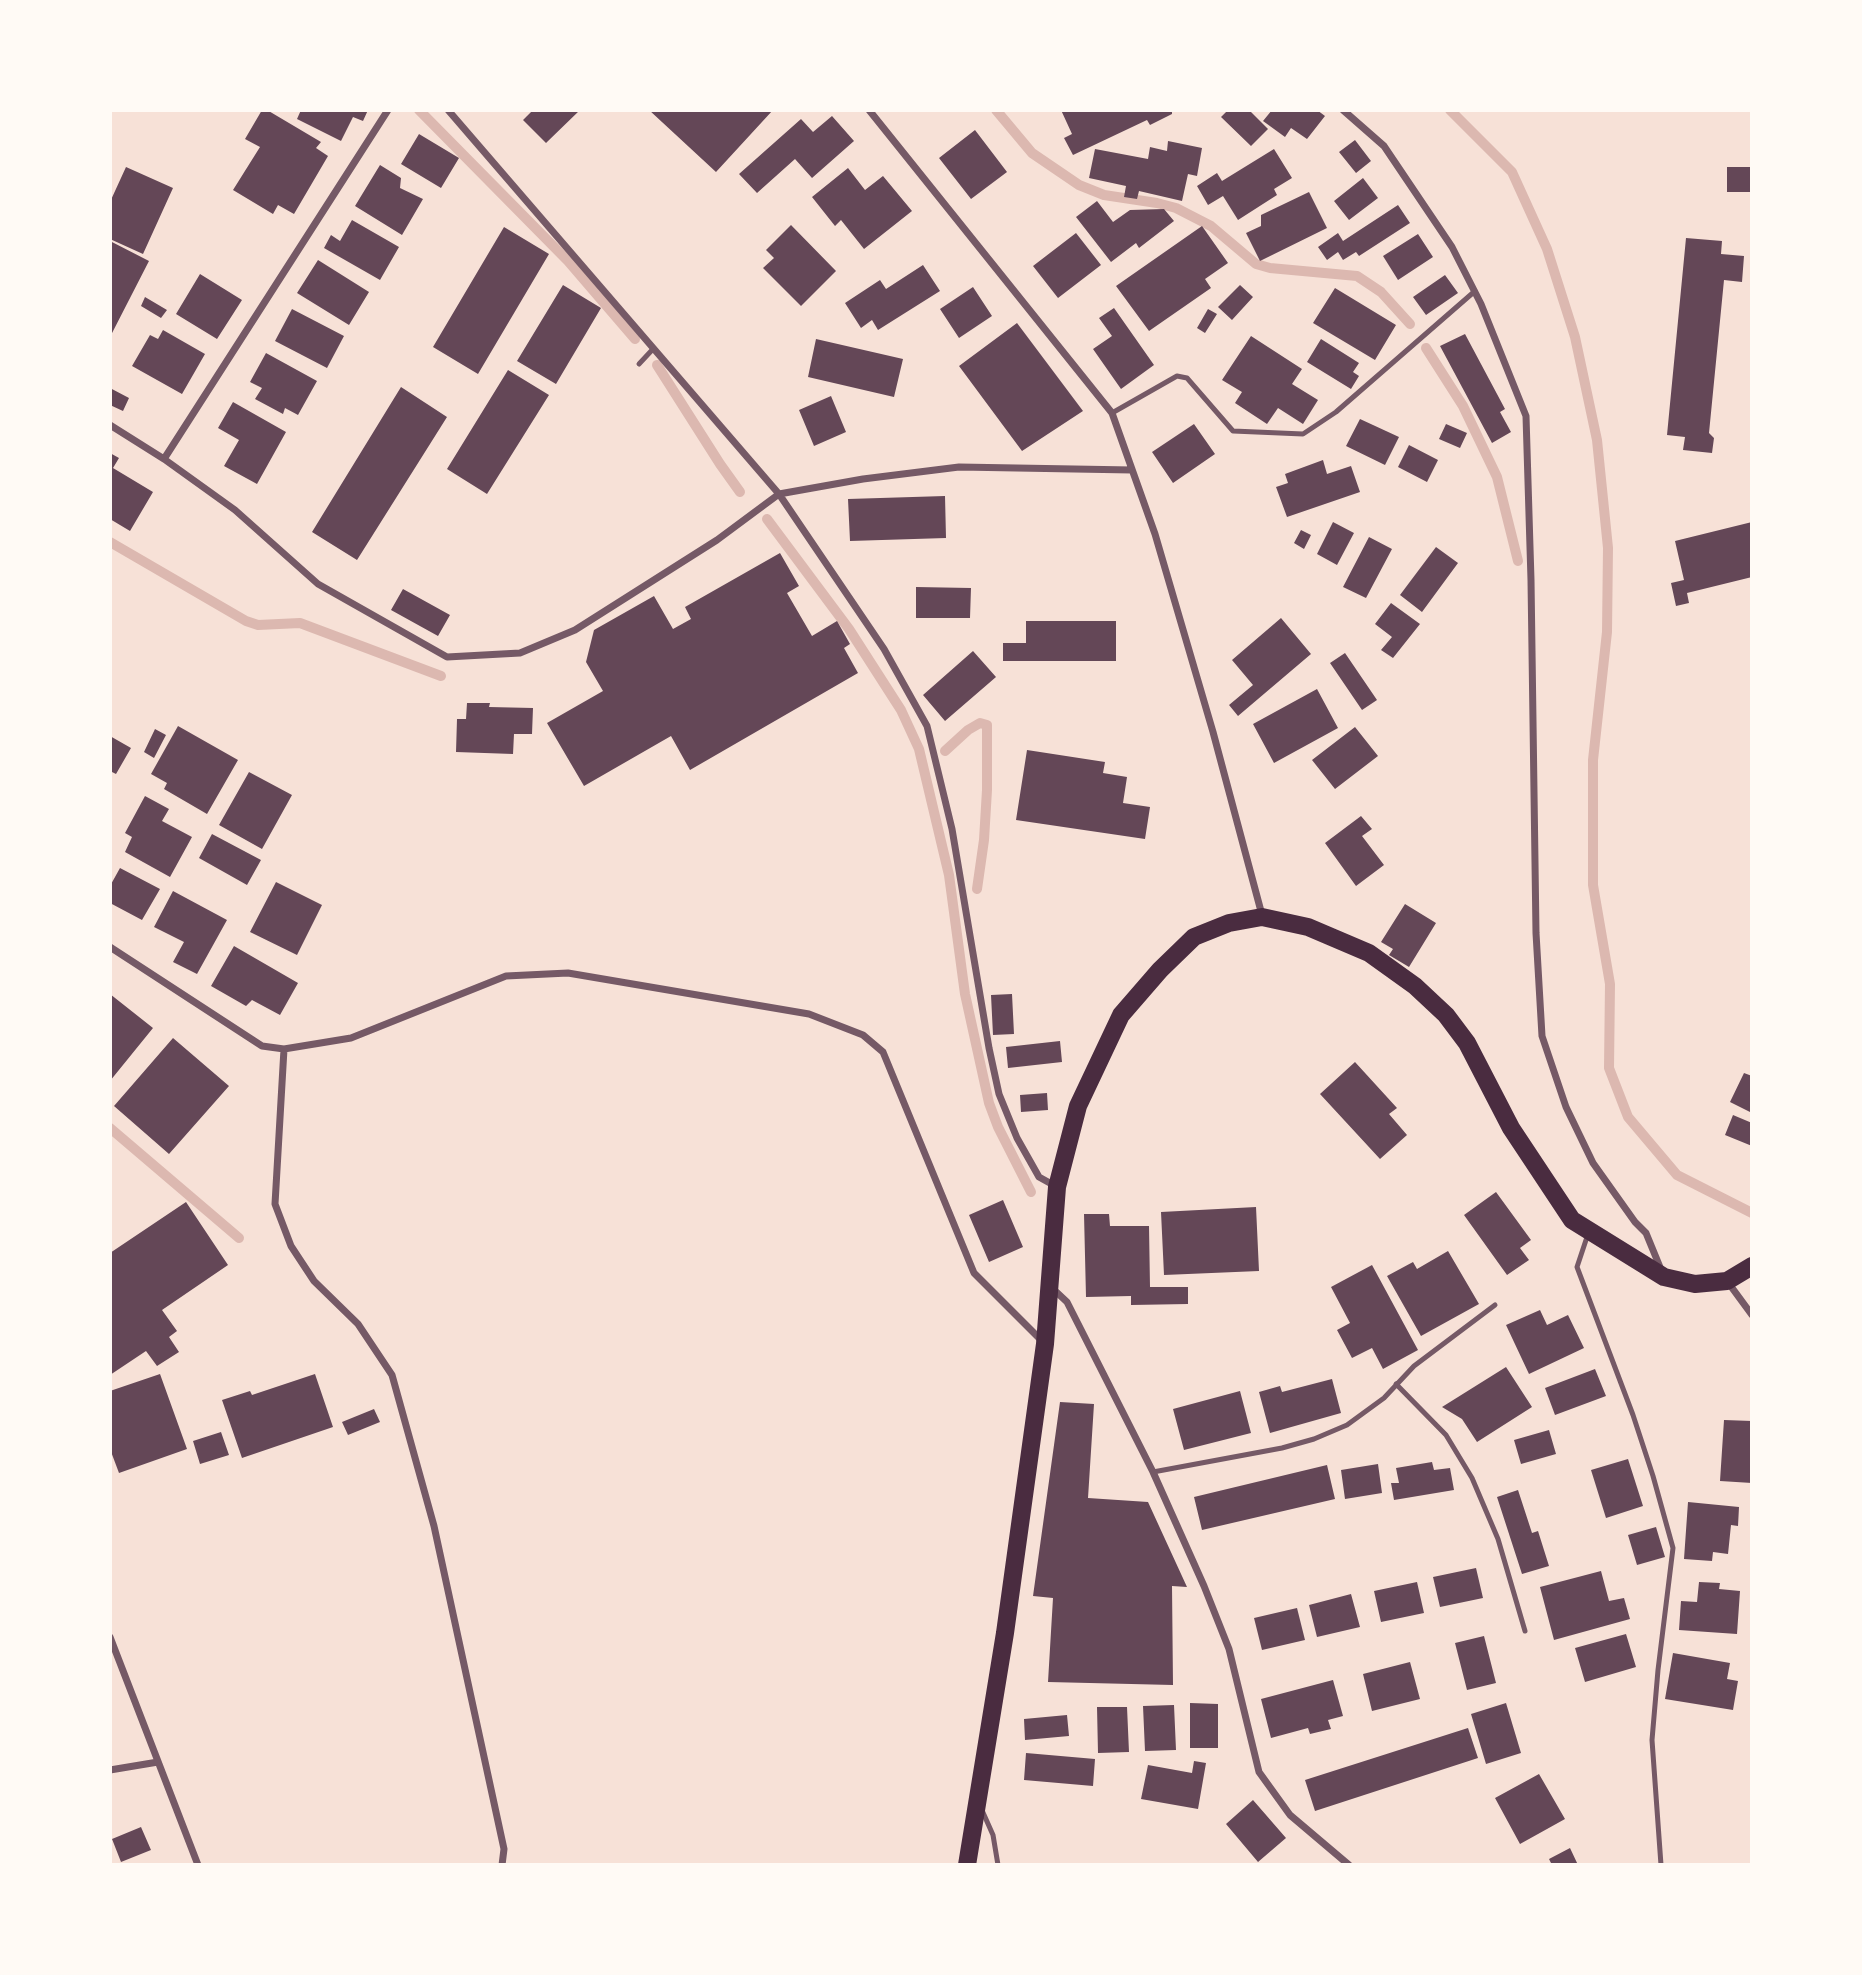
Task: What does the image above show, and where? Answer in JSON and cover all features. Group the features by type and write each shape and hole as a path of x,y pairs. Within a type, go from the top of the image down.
{"main road":[{"path":"968,1865 1005,1633 1045,1344 1057,1187 1078,1106 1121,1015 1160,970 1194,937 1229,923 1262,917 1308,927 1369,953 1415,986 1446,1015 1467,1043 1511,1128 1572,1220 1664,1277 1695,1284 1727,1281 1752,1266"}],"street":[{"path":"163,459 388,110"},
{"path":"448,110 779,494 884,649 927,726 952,829 999,1094 1017,1139 1039,1177 1057,1187"},
{"path":"869,110 1112,413 1155,534 1213,732 1262,917"},
{"path":"1343,110 1384,146 1452,247 1475,290 1526,416 1536,933 1542,1036 1566,1107 1593,1163 1635,1222 1646,1233 1664,1277"},
{"path":"110,425 235,510 318,584 447,657 520,653 575,630 717,541 779,494 863,479 959,467 1132,470"},
{"path":"110,947 262,1046 284,1049 351,1038 506,976 568,973 809,1014 863,1035 883,1052 974,1273 1045,1344"},
{"path":"284,1049 275,1204 291,1246 314,1281 358,1324 393,1375 434,1526 504,1849 502,1865"},
{"path":"1727,1281 1752,1315"},
{"path":"1048,1284 1067,1302 1153,1472 1204,1586 1229,1650 1259,1772 1290,1815 1349,1865"},
{"path":"110,1637 198,1865"},
{"path":"110,1770 158,1762"}],"lane":[{"path":"1112,413 1177,376 1187,378 1233,431 1303,434 1336,412 1475,290"},
{"path":"639,364 653,349"},
{"path":"1589,1231 1577,1267 1641,1440 1673,1548 1652,1740 1661,1865"},
{"path":"1153,1472 1258,1454 1314,1439 1347,1425 1366,1412 1414,1366 1495,1305"},
{"path":"1396,1384 1446,1435 1472,1479 1498,1539 1525,1631"},
{"path":"978,1799 993,1835 998,1865"}],"building":[{"path":"262,110 267,110 321,142 316,148 328,156 294,214 278,205 273,214 233,190 260,147 245,139"},
{"path":"301,110 368,110 363,121 353,117 341,141 297,119"},
{"path":"533,110 580,110 546,143 523,120"},
{"path":"649,110 773,110 716,172"},
{"path":"1061,110 1172,110 1172,114 1150,125 1147,120 1073,155 1064,138 1072,134"},
{"path":"1228,110 1249,110 1268,129 1251,146 1221,117"},
{"path":"1272,110 1317,110 1325,116 1307,139 1291,128 1285,137 1263,121"},
{"path":"832,116 854,141 812,178 795,159 757,193 739,174 801,119 813,132"},
{"path":"975,130 1007,172 971,199 939,158"},
{"path":"419,134 459,158 441,188 401,164"},
{"path":"1355,140 1371,161 1356,173 1339,152"},
{"path":"1168,141 1202,148 1197,176 1188,174 1182,201 1139,191 1137,199 1124,197 1126,186 1089,178 1095,149 1148,159 1150,147 1167,151"},
{"path":"1274,149 1292,178 1274,189 1277,195 1238,220 1223,196 1208,205 1197,186 1217,173 1222,181"},
{"path":"380,165 401,178 400,188 423,199 402,235 355,206"},
{"path":"126,167 173,188 143,254 110,239 110,202"},
{"path":"1727,167 1752,167 1752,192 1727,192"},
{"path":"848,168 865,190 883,176 912,211 864,249 841,220 835,226 812,197"},
{"path":"1363,178 1378,198 1349,220 1334,201"},
{"path":"1309,192 1327,228 1260,261 1246,233 1261,226 1261,215"},
{"path":"1097,201 1113,222 1130,210 1164,209 1174,221 1139,248 1136,243 1111,262 1076,217"},
{"path":"1398,205 1410,223 1359,256 1356,252 1343,260 1338,252 1327,260 1318,247 1338,233 1343,241"},
{"path":"352,220 399,247 380,280 324,248 331,235 340,241"},
{"path":"791,225 836,271 801,306 763,268 774,258 766,250"},
{"path":"1202,226 1228,263 1205,279 1211,288 1149,331 1116,286"},
{"path":"504,227 549,254 478,374 433,347"},
{"path":"1076,233 1101,265 1058,298 1033,266"},
{"path":"1418,234 1433,257 1398,280 1383,256"},
{"path":"1686,238 1722,241 1721,254 1744,256 1742,282 1724,280 1709,433 1714,438 1712,453 1683,450 1685,437 1667,435"},
{"path":"110,241 149,261 110,337"},
{"path":"318,260 369,292 349,325 297,293"},
{"path":"923,265 940,291 878,330 872,320 861,328 845,303 880,280 886,289"},
{"path":"200,274 242,300 217,339 176,314"},
{"path":"1445,275 1458,293 1426,315 1413,297"},
{"path":"563,285 601,308 556,384 517,361"},
{"path":"1240,285 1253,297 1232,320 1218,307"},
{"path":"973,287 992,316 959,338 940,309"},
{"path":"1335,288 1396,325 1375,360 1313,323"},
{"path":"145,297 167,310 161,318 141,306"},
{"path":"1114,308 1154,365 1121,389 1093,349 1112,336 1099,318"},
{"path":"292,309 344,336 327,368 275,341"},
{"path":"1208,309 1217,314 1205,333 1197,328"},
{"path":"1017,323 1083,411 1022,451 959,366"},
{"path":"163,330 205,354 182,394 132,366 150,335 158,339"},
{"path":"1465,334 1505,409 1500,412 1511,432 1492,443 1440,346"},
{"path":"1251,336 1302,369 1292,384 1318,400 1303,424 1278,408 1267,424 1235,403 1242,392 1222,380"},
{"path":"816,339 903,359 894,397 808,377"},
{"path":"1321,339 1359,363 1353,372 1359,376 1351,389 1307,362"},
{"path":"266,353 317,381 298,415 285,408 283,414 255,399 262,388 250,382"},
{"path":"508,370 549,395 487,494 447,469"},
{"path":"401,387 447,417 357,560 312,532"},
{"path":"110,388 129,398 123,411 110,405"},
{"path":"831,396 846,432 814,446 799,410"},
{"path":"233,402 286,432 257,484 224,466 239,440 218,428"},
{"path":"1360,419 1399,437 1385,465 1346,446"},
{"path":"1194,424 1215,454 1173,483 1152,452"},
{"path":"1446,424 1467,433 1460,448 1439,439"},
{"path":"1409,445 1438,460 1427,482 1398,467"},
{"path":"110,453 119,458 113,468 153,492 130,531 110,519"},
{"path":"1323,460 1327,474 1351,466 1360,492 1287,517 1276,487 1288,483 1285,474"},
{"path":"945,496 946,538 850,541 848,499"},
{"path":"1333,522 1354,533 1337,565 1317,554"},
{"path":"1752,522 1752,577 1687,593 1689,603 1676,606 1671,583 1684,580 1675,541"},
{"path":"1301,530 1311,535 1304,549 1294,543"},
{"path":"1369,537 1392,549 1366,598 1343,587"},
{"path":"1436,547 1458,563 1422,612 1400,595"},
{"path":"780,553 799,586 787,593 812,636 837,621 850,644 844,648 858,673 690,770 671,736 584,786 547,723 603,691 586,662 594,630 654,596 673,629 691,619 685,607"},
{"path":"916,587 971,588 970,618 916,618"},
{"path":"403,589 450,615 438,636 391,610"},
{"path":"1391,603 1420,624 1393,658 1381,650 1392,637 1375,624"},
{"path":"1281,618 1311,654 1238,716 1229,705 1253,685 1232,660"},
{"path":"1026,621 1116,621 1116,661 1003,661 1003,643 1026,643"},
{"path":"973,651 996,677 945,721 923,695"},
{"path":"1345,653 1377,700 1362,710 1330,663"},
{"path":"1317,689 1338,728 1274,763 1253,724"},
{"path":"467,703 490,703 489,707 533,708 532,734 514,734 513,754 456,752 457,719 466,719"},
{"path":"178,726 238,760 207,814 164,789 167,783 151,774"},
{"path":"1355,727 1378,756 1335,789 1312,760"},
{"path":"155,729 166,735 154,758 144,752"},
{"path":"110,736 131,748 116,774 110,771"},
{"path":"1027,750 1105,762 1103,773 1127,777 1123,803 1150,807 1145,839 1016,820"},
{"path":"249,772 292,795 262,849 219,825"},
{"path":"145,796 169,809 162,821 192,837 170,877 125,852 132,837 125,833"},
{"path":"1361,816 1372,829 1362,836 1384,865 1356,886 1325,843"},
{"path":"212,834 261,860 247,885 199,858"},
{"path":"120,868 160,889 142,920 110,903 110,886"},
{"path":"276,882 322,905 297,955 250,932"},
{"path":"173,891 227,920 197,974 173,962 184,942 154,927"},
{"path":"1405,904 1436,923 1409,967 1389,955 1393,949 1381,942"},
{"path":"234,946 298,983 280,1015 252,1000 246,1006 211,986"},
{"path":"110,994 153,1028 110,1081"},
{"path":"1012,994 1014,1034 993,1035 991,995"},
{"path":"173,1038 229,1086 169,1154 114,1106"},
{"path":"1060,1041 1062,1062 1008,1068 1006,1047"},
{"path":"1355,1062 1397,1108 1389,1114 1407,1135 1380,1159 1320,1094"},
{"path":"1744,1073 1752,1076 1752,1113 1730,1102"},
{"path":"1047,1093 1048,1110 1021,1112 1020,1095"},
{"path":"1733,1115 1752,1123 1752,1146 1725,1135"},
{"path":"1496,1192 1531,1240 1520,1248 1529,1260 1507,1275 1464,1215"},
{"path":"1003,1200 1023,1247 989,1262 969,1215"},
{"path":"186,1202 228,1265 162,1310 177,1331 169,1337 179,1352 157,1366 146,1351 110,1375 110,1253"},
{"path":"1256,1207 1259,1271 1164,1275 1161,1212"},
{"path":"1084,1214 1109,1214 1110,1226 1149,1226 1150,1287 1188,1287 1188,1304 1131,1305 1131,1296 1086,1297"},
{"path":"1448,1251 1479,1304 1421,1336 1387,1276 1413,1262 1417,1269"},
{"path":"1372,1265 1418,1350 1383,1369 1372,1348 1352,1358 1337,1330 1350,1323 1331,1287"},
{"path":"1540,1310 1547,1325 1568,1315 1584,1348 1529,1374 1506,1325"},
{"path":"1506,1367 1532,1407 1477,1442 1462,1419 1442,1407"},
{"path":"1595,1369 1606,1396 1555,1415 1545,1388"},
{"path":"160,1374 187,1449 119,1473 110,1449 110,1391"},
{"path":"315,1374 333,1427 242,1458 222,1400 250,1391 252,1395"},
{"path":"1332,1379 1341,1413 1270,1433 1259,1392 1280,1386 1282,1392"},
{"path":"1240,1391 1251,1433 1184,1450 1173,1409"},
{"path":"1060,1402 1094,1404 1088,1498 1148,1502 1187,1587 1172,1586 1173,1685 1048,1682 1053,1598 1033,1596"},
{"path":"374,1409 380,1422 348,1435 342,1422"},
{"path":"1724,1420 1752,1421 1752,1483 1720,1481"},
{"path":"1549,1430 1556,1454 1521,1464 1514,1440"},
{"path":"221,1432 229,1455 200,1464 193,1441"},
{"path":"1628,1459 1643,1506 1606,1518 1591,1470"},
{"path":"1432,1462 1434,1470 1450,1468 1454,1490 1394,1500 1391,1483 1399,1483 1396,1468"},
{"path":"1378,1464 1382,1493 1345,1499 1341,1470"},
{"path":"1327,1465 1335,1499 1202,1530 1194,1497"},
{"path":"1518,1490 1532,1533 1538,1531 1549,1566 1522,1574 1497,1497"},
{"path":"1688,1502 1739,1507 1738,1526 1731,1525 1728,1554 1713,1552 1712,1561 1684,1559"},
{"path":"1656,1527 1665,1557 1637,1565 1628,1535"},
{"path":"1476,1568 1483,1598 1440,1607 1433,1577"},
{"path":"1601,1571 1609,1601 1624,1598 1630,1619 1554,1640 1540,1587"},
{"path":"1417,1582 1424,1613 1381,1622 1374,1591"},
{"path":"1699,1582 1720,1583 1719,1589 1740,1591 1737,1634 1679,1630 1681,1601 1697,1602"},
{"path":"1351,1594 1360,1627 1317,1637 1309,1605"},
{"path":"1297,1608 1305,1640 1262,1650 1254,1618"},
{"path":"1626,1634 1636,1667 1585,1682 1575,1648"},
{"path":"1484,1636 1496,1683 1467,1690 1455,1643"},
{"path":"1673,1653 1730,1663 1727,1679 1738,1681 1733,1710 1665,1699"},
{"path":"1410,1662 1420,1699 1372,1711 1363,1674"},
{"path":"1333,1680 1343,1716 1328,1720 1331,1729 1310,1734 1308,1728 1271,1738 1261,1699"},
{"path":"1190,1703 1218,1704 1218,1748 1190,1748"},
{"path":"1506,1703 1521,1753 1486,1764 1471,1714"},
{"path":"1174,1705 1176,1750 1145,1751 1143,1706"},
{"path":"1097,1707 1127,1707 1129,1752 1098,1753"},
{"path":"1067,1715 1069,1736 1025,1740 1024,1719"},
{"path":"1468,1728 1478,1758 1315,1811 1305,1780"},
{"path":"1026,1753 1095,1759 1093,1786 1024,1780"},
{"path":"1194,1761 1206,1763 1198,1809 1141,1799 1148,1765 1192,1773"},
{"path":"1539,1774 1565,1819 1520,1844 1495,1798"},
{"path":"1253,1800 1286,1838 1258,1862 1226,1824"},
{"path":"141,1827 151,1850 121,1862 112,1839"},
{"path":"1570,1848 1578,1865 1552,1865 1549,1859"}],"waterway":[{"path":"419,110 568,261 635,339"},
{"path":"996,110 1032,153 1079,185 1104,195 1176,208 1211,226 1256,264 1270,268 1357,276 1381,292 1410,324"},
{"path":"1450,110 1512,172 1547,249 1575,337 1597,440 1608,548 1607,632 1593,760 1593,885 1610,984 1609,1068 1628,1117 1677,1175 1752,1213"},
{"path":"1426,348 1463,406 1497,477 1518,561"},
{"path":"657,365 740,492"},
{"path":"767,519 849,629 901,710 919,749 949,875 965,994 989,1103 998,1127 1031,1192"},
{"path":"110,542 246,621 258,625 300,623 441,676"},
{"path":"945,751 968,730 980,723 987,725 984,840 977,889"},
{"path":"110,1128 239,1238"}]}
